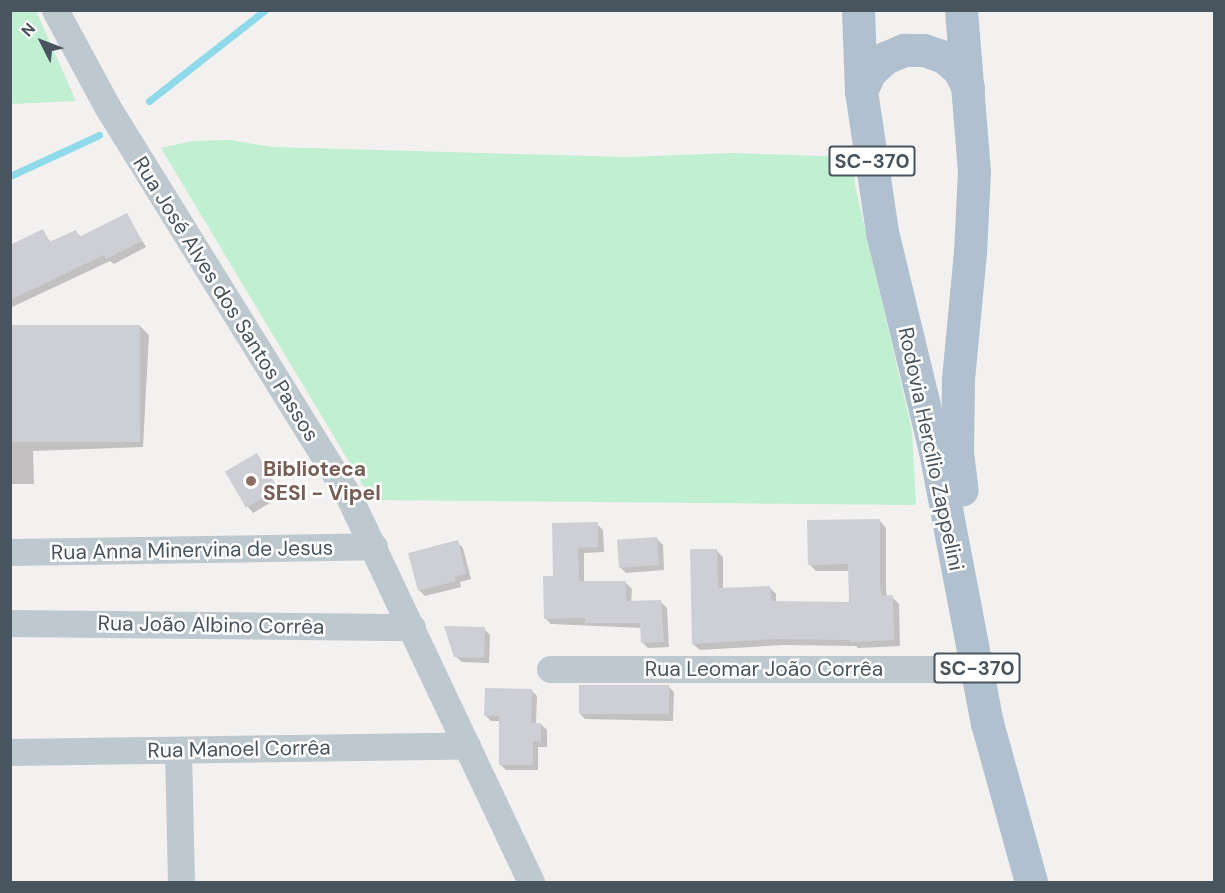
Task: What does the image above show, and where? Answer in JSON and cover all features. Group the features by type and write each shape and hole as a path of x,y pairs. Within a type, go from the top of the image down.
{"main road":[{"name":"Rodovia Hercílio Zappelini","path":"858,10 861,91 882,232 935,451 987,723 1031,882"},
{"name":"Rodovia Hercílio Zappelini","path":"961,10 974,171 970,252 958,380 957,452 964,506 992,657 1027,801 1052,882"},
{"path":"861,91 870,72 885,58 904,50 924,50 944,57 959,70 968,88"}],"street":[{"name":"Rua José Alves dos Santos Passos","path":"56,10 103,100 323,453 374,546 531,882"},
{"name":"Rua Anna Minervina de Jesus","path":"10,552 374,546"},
{"name":"Rua João Albino Corrêa","path":"10,623 412,627"},
{"name":"Rua Leomar João Corrêa","path":"550,669 977,669"},
{"name":"Rua Manoel Corrêa","path":"10,752 467,746"},
{"path":"178,750 181,882"}],"green space":[{"path":"10,11 36,11 76,101 11,104"},
{"path":"231,140 272,147 628,157 732,153 855,157 855,185 912,431 916,505 372,500 161,148 193,141"}],"building":[{"path":"127,213 142,241 106,259 104,255 10,300 10,245 43,229 49,242 76,230 79,237"},
{"path":"10,325 140,325 140,442 10,442"},
{"name":"Biblioteca SESI - Vipel","path":"257,453 278,489 246,508 225,472"},
{"path":"880,519 880,584 882,596 893,595 894,640 850,642 850,640 775,639 692,644 690,549 717,549 718,588 770,586 771,601 849,602 848,564 808,565 807,520"},
{"path":"598,522 598,547 578,548 579,581 626,581 626,601 661,600 664,642 641,643 640,623 585,623 585,618 544,619 543,576 553,576 552,523"},
{"path":"657,537 659,565 619,568 617,540"},
{"path":"458,540 466,574 455,576 456,581 418,591 408,553"},
{"path":"444,626 485,627 484,658 454,657"},
{"path":"579,685 669,685 669,714 579,714"},
{"path":"485,688 532,689 531,723 541,723 541,742 533,741 533,765 499,765 499,716 484,716"}],"waterway":[{"path":"149,101 265,10"},
{"path":"10,176 99,135"}],"place":[{"name":"Biblioteca SESI - Vipel","path":"251,481"}]}
